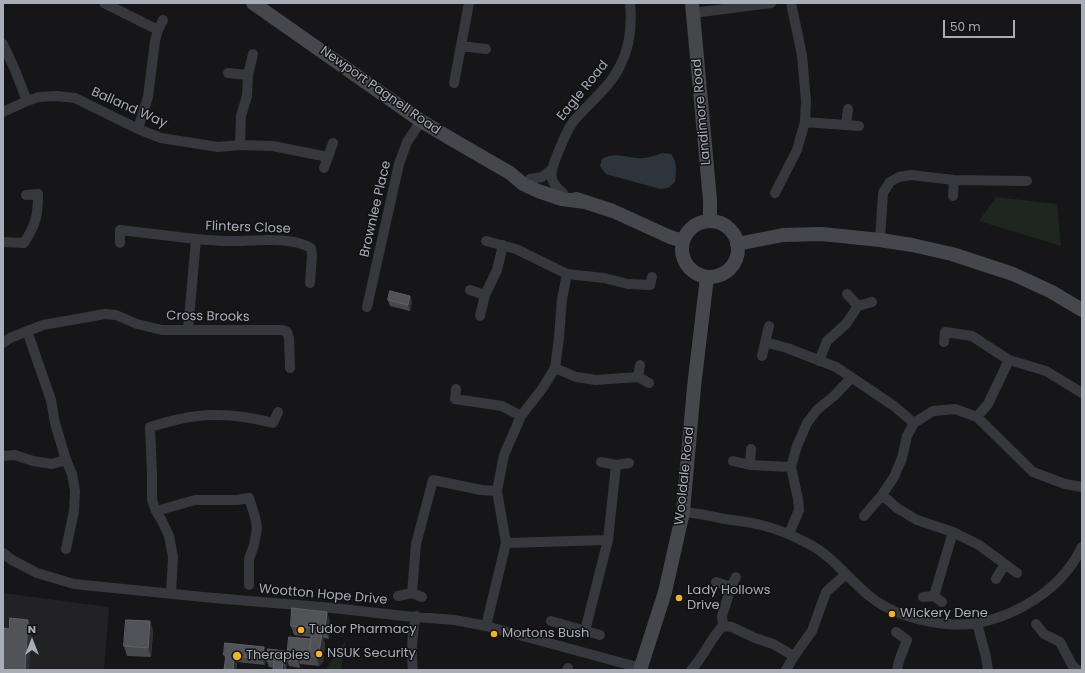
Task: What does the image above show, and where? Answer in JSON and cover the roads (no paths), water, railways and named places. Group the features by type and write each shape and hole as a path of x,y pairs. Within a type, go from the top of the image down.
{"main road":[{"name":"Newport Pagnell Road","path":"253,3 421,121 510,173 523,184 562,199 584,202"},
{"name":"Landimore Road","path":"693,8 710,200 710,221"},
{"name":"Newport Pagnell Road","path":"510,173 530,179 584,202 613,211 670,237 683,241"},
{"path":"710,221 719,223 728,228 734,235 737,244 737,255 733,264 726,272 717,276 707,277 697,274 689,268 684,260 682,251 683,241 687,233 701,222 710,221"},
{"path":"737,244 783,235 822,234 880,240 952,254 1013,274 1052,292 1082,310"},
{"name":"Wooldale Road","path":"641,669 665,592 683,512 694,387 707,277"}],"street":[{"path":"104,3 158,30"},
{"path":"454,83 469,3"},
{"name":"Eagle Road","path":"551,170 564,136 573,123 610,83 620,66 627,47 630,30 630,3"},
{"path":"693,8 771,3"},
{"path":"775,193 797,150 806,122 806,101 802,55 791,3"},
{"path":"138,129 148,98 155,41 163,20"},
{"path":"3,44 27,101"},
{"path":"460,46 486,50"},
{"path":"240,145 241,116 247,96 248,75 253,54"},
{"path":"228,73 248,75"},
{"name":"Balland Way","path":"3,112 39,97 57,96 75,98 138,129 161,138 218,147 240,145 272,146 328,157"},
{"path":"846,125 848,109"},
{"name":"Brownlee Place","path":"367,307 399,164 407,142 421,121"},
{"path":"806,122 859,126"},
{"path":"324,168 333,143"},
{"path":"530,179 542,177 551,170"},
{"path":"551,170 552,180 556,187 563,193"},
{"path":"880,240 883,193 890,182 899,177 911,175 954,180 1027,181"},
{"path":"953,196 954,180"},
{"path":"3,242 24,243 32,232 38,213 38,194 26,195"},
{"name":"Flinters Close","path":"120,243 120,230 196,239 228,241 284,241 304,244 311,248 312,256 310,283"},
{"name":"Flinters Close","path":"188,330 196,239"},
{"path":"486,241 516,249 567,274 604,278 628,284 650,285 652,277"},
{"path":"480,316 485,295 498,270 504,245"},
{"path":"486,626 506,543 497,491 504,455 521,416 542,389 555,368 560,338 562,298 567,274"},
{"path":"470,290 485,295"},
{"path":"847,294 858,306"},
{"path":"819,361 827,341 846,324 858,306 872,302"},
{"name":"Cross Brooks","path":"3,343 43,325 105,314 116,315 137,324 162,330 282,330 287,332 289,338 290,368"},
{"path":"762,356 769,326"},
{"path":"27,331 51,400 55,423 66,460 72,474 75,491 74,511 68,533 66,549"},
{"path":"944,342 945,332 972,336 1009,360 1046,371 1082,393"},
{"path":"765,342 787,348 836,367 894,406 914,423"},
{"path":"977,417 988,404 1009,360"},
{"path":"638,377 640,365"},
{"path":"555,368 576,377 596,380 638,377 649,383"},
{"path":"789,534 799,510 791,467 797,446 807,423 817,410 835,395 851,378"},
{"path":"456,389 455,399 502,406 521,416"},
{"path":"864,516 882,495 894,477 902,458 907,436 914,423 933,411 955,409 977,417 1033,472 1065,484 1082,487"},
{"path":"171,593 173,557 169,536 152,500 150,427 180,418 229,415 253,418 272,423 278,412"},
{"path":"750,465 751,449"},
{"path":"3,456 15,455 33,461 52,464 66,460"},
{"path":"733,461 750,465 791,467"},
{"path":"602,462 616,465 629,463"},
{"path":"585,631 608,540 616,465"},
{"path":"412,593 416,544 433,480 480,490 497,491"},
{"path":"882,495 897,508 918,520 953,532 979,544 1017,573"},
{"path":"156,511 195,500 237,500 249,498 256,517 257,528 254,545 249,559 249,585"},
{"path":"683,512 761,525 789,534 811,545 830,558 861,588 885,607 905,615 927,621 947,624 977,623 1008,613 1033,601 1050,588 1081,554"},
{"path":"923,597 938,599 953,532"},
{"path":"506,543 608,540"},
{"name":"Wootton Hope Drive","path":"3,553 12,560 37,573 74,584 455,620 486,626 641,669"},
{"path":"996,579 1005,564"},
{"path":"786,670 812,631 826,592 846,574"},
{"path":"723,626 722,616 731,587 736,577"},
{"path":"716,582 731,587"},
{"path":"398,596 412,593 422,597"},
{"path":"413,670 412,657 416,616"},
{"path":"551,621 600,635"},
{"path":"977,623 988,670"},
{"path":"1036,624 1044,634 1060,642 1072,665 1078,670"},
{"path":"723,626 732,627 772,644 794,656"},
{"path":"691,670 710,646 717,632 723,626"},
{"path":"896,632 907,640 897,670"}],"place":[{"name":"Lady Hollows Drive","path":"679,598"},
{"name":"Wickery Dene","path":"892,614"},
{"name":"Tudor Pharmacy","path":"301,630"},
{"name":"Mortons Bush","path":"494,634"},
{"name":"NSUK Security","path":"319,654"},
{"name":"Therapies","path":"237,656"}]}
